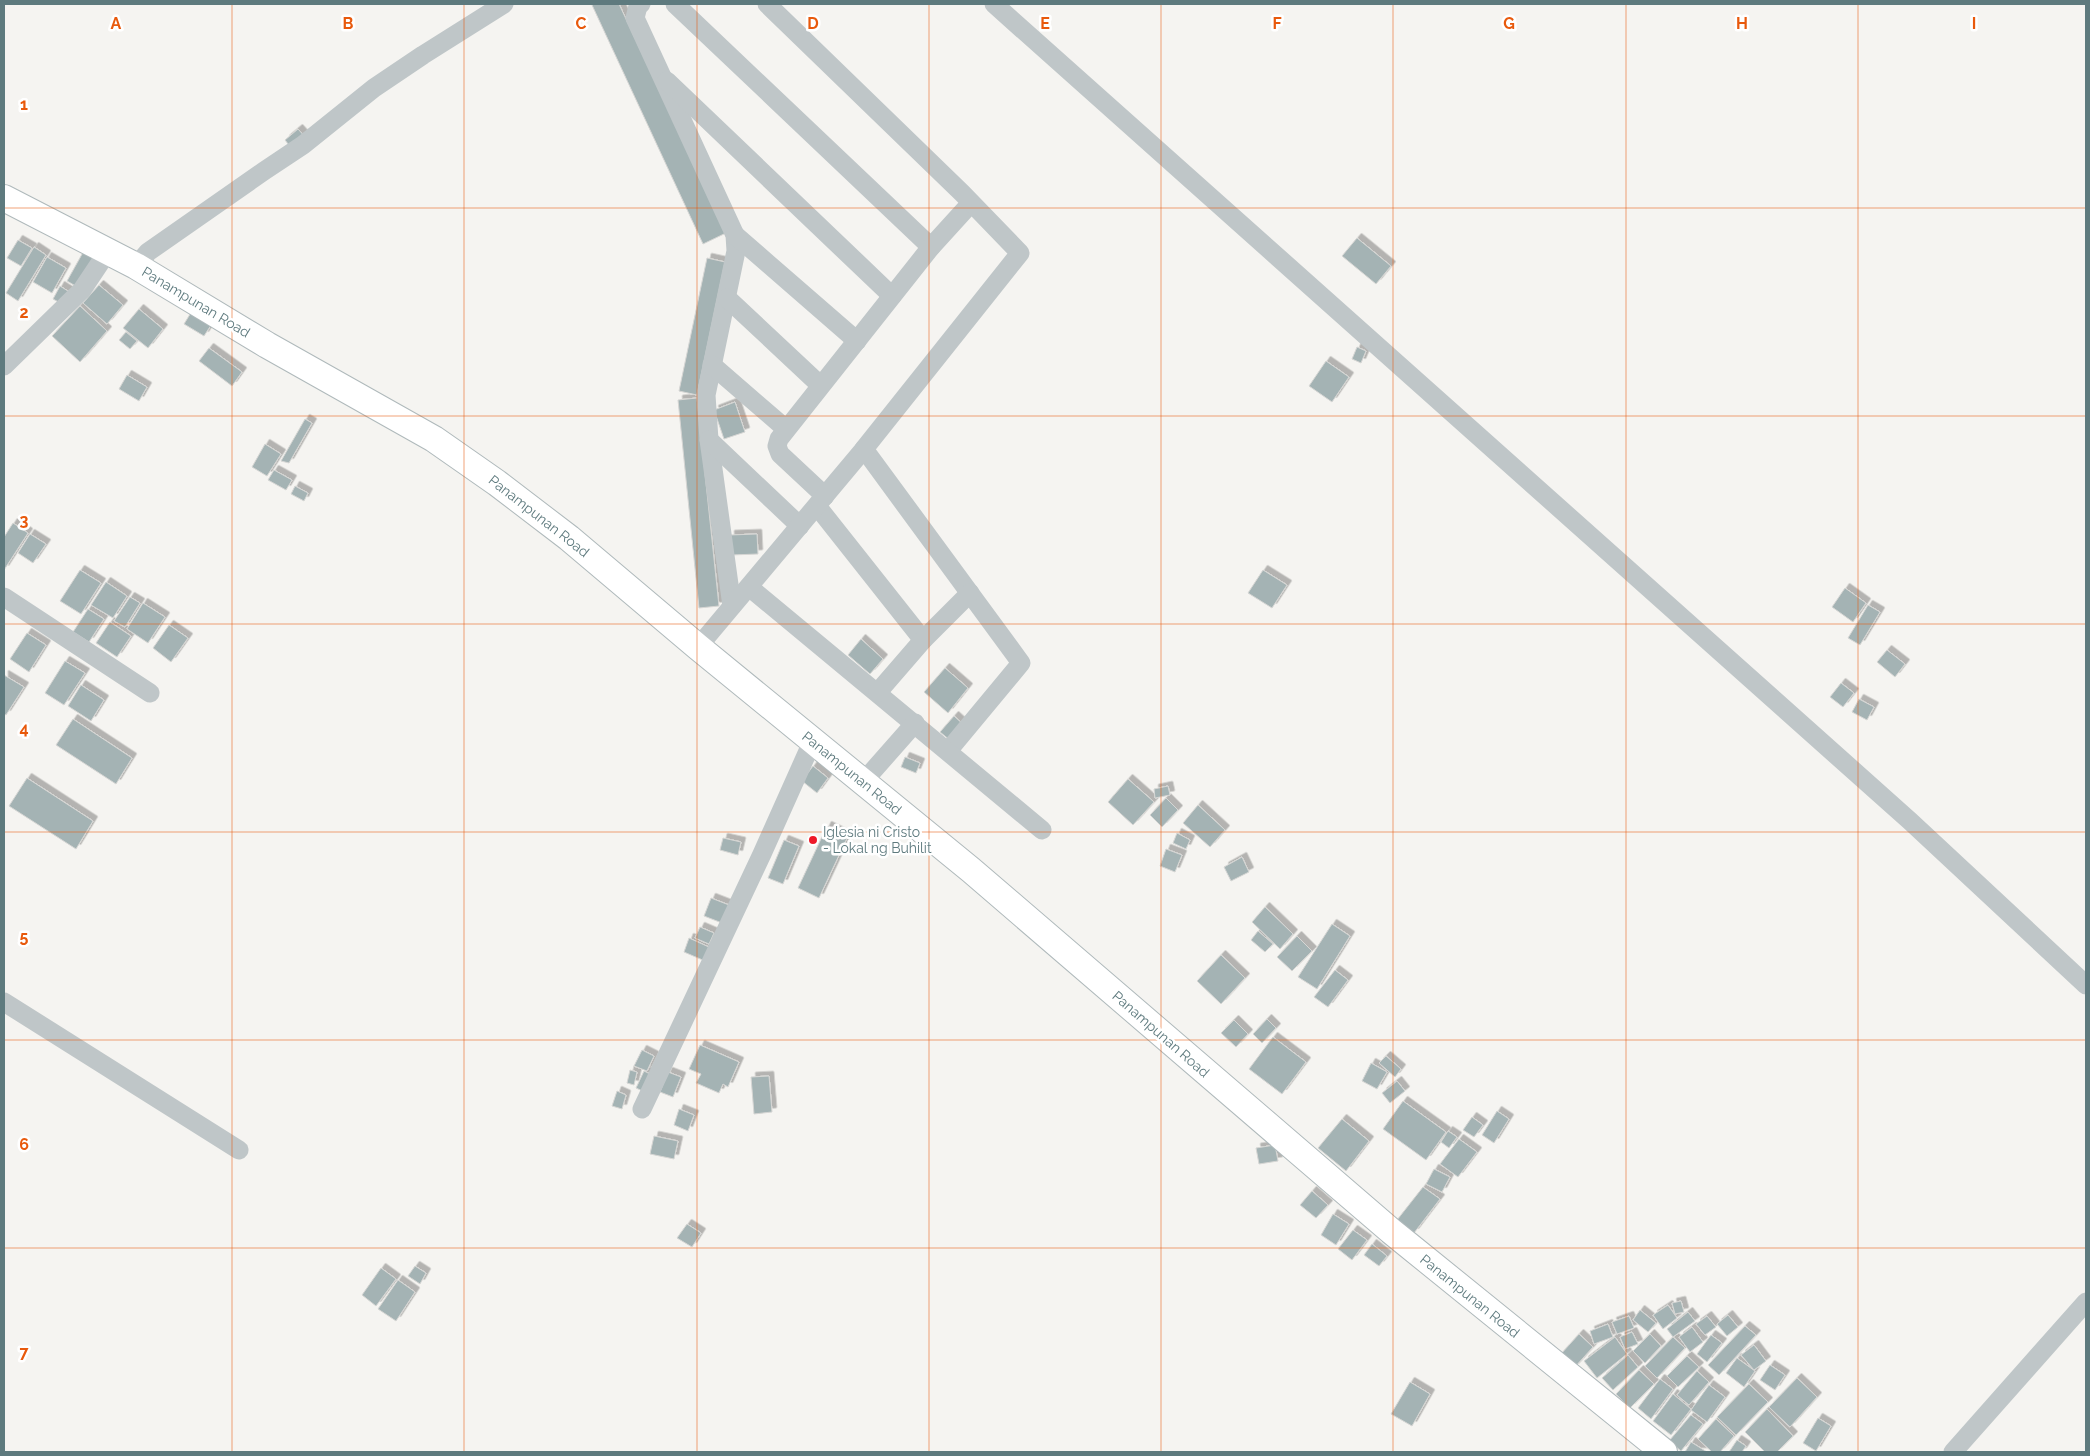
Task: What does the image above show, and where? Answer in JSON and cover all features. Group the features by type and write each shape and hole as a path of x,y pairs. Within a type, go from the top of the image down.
{"street":[{"path":"136,266 148,252 303,145 374,88 504,4"},
{"path":"641,4 638,6 635,18 659,74 735,235 736,251 706,396 709,440 732,606"},
{"path":"675,4 931,247"},
{"path":"698,648 864,449 1020,253 767,4"},
{"path":"994,4 1910,821 2086,985"},
{"path":"659,74 892,296"},
{"name":"Panampunan Road","path":"4,198 136,266 267,345 434,439 497,483 569,538 698,648 971,870 1398,1237 1664,1452"},
{"path":"923,640 821,501 780,454 777,446 779,439 786,429 820,385 931,247 971,203"},
{"path":"735,235 857,341"},
{"path":"4,366 82,290 108,251"},
{"path":"726,298 820,385"},
{"path":"712,365 786,429"},
{"path":"709,440 800,526"},
{"path":"864,449 1021,664 948,751"},
{"path":"749,586 1042,830"},
{"path":"878,692 923,640 970,593"},
{"path":"4,597 150,692"},
{"path":"863,782 915,723"},
{"path":"642,1109 762,854 813,740"},
{"path":"4,1002 239,1150"},
{"path":"1953,1452 2086,1302"}],"building":[{"path":"619,4 726,233 703,244 592,5"},
{"path":"298,129 306,138 292,149 285,140"},
{"path":"1357,238 1391,266 1376,284 1342,256"},
{"path":"18,240 32,248 21,266 7,258"},
{"path":"34,247 46,255 18,301 6,293"},
{"path":"86,247 98,253 79,288 67,281"},
{"path":"47,257 66,268 52,293 33,282"},
{"path":"707,258 725,262 697,395 679,391"},
{"path":"99,285 123,305 107,324 83,303"},
{"path":"60,286 71,293 64,305 53,299"},
{"path":"80,306 107,331 80,362 52,336"},
{"path":"195,306 215,319 204,336 184,324"},
{"path":"139,309 163,329 148,348 123,328"},
{"path":"126,332 137,341 130,349 119,340"},
{"path":"1357,347 1366,351 1361,363 1352,359"},
{"path":"209,348 242,372 232,386 199,361"},
{"path":"1326,361 1349,377 1332,402 1309,386"},
{"path":"127,375 147,387 139,401 119,389"},
{"path":"697,398 719,606 699,608 678,400"},
{"path":"735,402 745,432 724,439 714,410"},
{"path":"305,419 312,423 289,463 281,461"},
{"path":"265,444 281,454 267,476 252,467"},
{"path":"274,470 292,480 286,490 268,480"},
{"path":"295,486 308,493 304,501 291,494"},
{"path":"13,523 28,533 4,570 4,537"},
{"path":"30,534 46,544 33,563 18,553"},
{"path":"757,534 758,554 731,555 730,535"},
{"path":"80,570 101,583 81,614 60,601"},
{"path":"1263,570 1287,585 1272,608 1248,593"},
{"path":"106,582 127,596 113,618 91,605"},
{"path":"1845,588 1866,603 1853,622 1832,607"},
{"path":"130,597 140,603 125,627 114,621"},
{"path":"143,603 165,617 148,643 127,629"},
{"path":"1868,605 1880,612 1860,645 1848,638"},
{"path":"88,609 104,619 89,642 73,632"},
{"path":"110,622 131,636 117,657 96,643"},
{"path":"169,625 188,638 171,662 153,648"},
{"path":"27,633 46,645 29,672 10,659"},
{"path":"861,639 883,659 870,674 848,655"},
{"path":"1887,650 1905,664 1895,677 1877,662"},
{"path":"65,661 85,673 64,705 45,693"},
{"path":"945,668 968,688 948,713 924,692"},
{"path":"4,675 24,687 6,715 4,714"},
{"path":"1841,683 1854,693 1843,707 1830,697"},
{"path":"81,685 104,700 91,721 68,706"},
{"path":"1859,699 1874,707 1867,720 1852,712"},
{"path":"954,716 965,726 951,741 940,732"},
{"path":"73,719 132,758 116,784 56,745"},
{"path":"905,757 920,763 916,773 901,767"},
{"path":"813,766 828,778 817,793 802,781"},
{"path":"27,778 93,821 76,849 9,806"},
{"path":"1128,779 1154,802 1133,825 1108,802"},
{"path":"1168,786 1170,795 1155,798 1154,789"},
{"path":"1166,798 1178,810 1162,827 1150,815"},
{"path":"1198,805 1225,830 1210,847 1183,823"},
{"path":"827,826 848,836 819,898 798,888"},
{"path":"1177,833 1190,840 1186,849 1173,843"},
{"path":"723,838 741,842 738,855 720,850"},
{"path":"784,840 799,846 783,884 768,878"},
{"path":"1166,849 1182,855 1175,872 1160,866"},
{"path":"1242,857 1249,872 1231,881 1224,867"},
{"path":"711,898 729,905 722,923 704,916"},
{"path":"1265,907 1293,934 1280,949 1252,922"},
{"path":"1332,924 1350,936 1317,989 1298,977"},
{"path":"700,927 714,933 709,944 695,938"},
{"path":"1258,931 1273,944 1265,952 1251,940"},
{"path":"1297,936 1312,951 1292,971 1277,957"},
{"path":"689,938 711,948 705,961 684,952"},
{"path":"1221,955 1245,978 1221,1004 1197,981"},
{"path":"1335,970 1348,980 1328,1007 1314,997"},
{"path":"1267,1019 1276,1028 1262,1043 1253,1034"},
{"path":"1234,1020 1248,1034 1236,1047 1221,1033"},
{"path":"1273,1037 1306,1062 1282,1094 1249,1069"},
{"path":"700,1045 739,1062 728,1087 723,1084 719,1093 696,1083 701,1074 689,1069"},
{"path":"642,1050 654,1056 647,1071 634,1066"},
{"path":"1386,1056 1401,1069 1395,1077 1379,1063"},
{"path":"1371,1063 1387,1072 1377,1089 1362,1081"},
{"path":"630,1070 637,1072 634,1085 627,1083"},
{"path":"644,1071 654,1076 647,1093 636,1088"},
{"path":"668,1072 681,1077 673,1097 660,1092"},
{"path":"769,1076 772,1112 754,1114 751,1077"},
{"path":"1397,1081 1405,1091 1390,1103 1382,1093"},
{"path":"617,1091 626,1095 622,1109 612,1106"},
{"path":"1403,1101 1446,1132 1426,1160 1383,1129"},
{"path":"679,1109 694,1115 688,1131 674,1125"},
{"path":"1497,1111 1509,1119 1494,1143 1482,1135"},
{"path":"1472,1117 1483,1125 1474,1137 1463,1130"},
{"path":"1342,1119 1369,1141 1346,1171 1318,1148"},
{"path":"1448,1131 1457,1137 1449,1148 1441,1142"},
{"path":"654,1136 678,1141 674,1159 650,1154"},
{"path":"1459,1139 1477,1152 1458,1177 1440,1164"},
{"path":"1275,1145 1278,1161 1259,1164 1256,1148"},
{"path":"1434,1169 1450,1177 1442,1192 1426,1184"},
{"path":"1423,1187 1440,1199 1414,1233 1397,1220"},
{"path":"1312,1191 1328,1205 1316,1218 1300,1205"},
{"path":"1333,1214 1349,1224 1336,1245 1321,1235"},
{"path":"687,1224 701,1233 692,1247 677,1238"},
{"path":"1353,1230 1367,1240 1352,1260 1338,1249"},
{"path":"1372,1244 1387,1256 1379,1266 1364,1255"},
{"path":"415,1266 426,1273 420,1284 408,1276"},
{"path":"381,1268 396,1279 376,1306 362,1295"},
{"path":"398,1280 415,1292 396,1321 378,1309"},
{"path":"1681,1301 1684,1312 1675,1314 1672,1303"},
{"path":"1668,1305 1677,1318 1663,1329 1653,1315"},
{"path":"1640,1310 1656,1323 1648,1332 1633,1320"},
{"path":"1688,1312 1695,1321 1673,1337 1667,1329"},
{"path":"1728,1315 1738,1327 1727,1336 1717,1324"},
{"path":"1629,1316 1634,1328 1617,1334 1612,1322"},
{"path":"1707,1316 1716,1327 1705,1335 1696,1324"},
{"path":"1608,1324 1613,1337 1594,1344 1590,1331"},
{"path":"1745,1326 1756,1335 1719,1375 1708,1365"},
{"path":"1692,1327 1703,1342 1690,1352 1679,1337"},
{"path":"1632,1332 1638,1344 1625,1349 1620,1337"},
{"path":"1579,1334 1593,1347 1574,1368 1560,1355"},
{"path":"1650,1334 1661,1346 1645,1363 1633,1351"},
{"path":"1711,1335 1722,1343 1707,1362 1697,1354"},
{"path":"1615,1337 1627,1354 1597,1378 1584,1361"},
{"path":"1673,1337 1685,1348 1657,1378 1645,1366"},
{"path":"1754,1345 1766,1361 1754,1370 1741,1355"},
{"path":"1628,1355 1638,1367 1613,1390 1602,1378"},
{"path":"1687,1356 1699,1367 1678,1387 1667,1376"},
{"path":"1737,1358 1755,1371 1744,1387 1726,1373"},
{"path":"1770,1365 1785,1375 1775,1390 1760,1380"},
{"path":"1639,1370 1654,1384 1630,1408 1616,1394"},
{"path":"1697,1371 1709,1382 1689,1405 1677,1395"},
{"path":"1797,1378 1817,1397 1790,1427 1769,1407"},
{"path":"1660,1379 1673,1389 1651,1419 1638,1408"},
{"path":"1410,1382 1430,1394 1412,1426 1391,1414"},
{"path":"1749,1384 1768,1402 1736,1435 1717,1417"},
{"path":"1709,1385 1725,1397 1707,1422 1691,1410"},
{"path":"1673,1394 1691,1409 1671,1435 1653,1421"},
{"path":"1767,1409 1793,1436 1777,1452 1765,1452 1745,1432"},
{"path":"1691,1415 1703,1424 1681,1451 1669,1441"},
{"path":"1818,1418 1831,1426 1816,1451 1803,1443"},
{"path":"1716,1419 1734,1436 1720,1452 1712,1452 1698,1439"},
{"path":"1737,1440 1746,1446 1742,1452 1729,1452"},
{"path":"1691,1442 1707,1452 1685,1452"}],"place":[{"name":"Iglesia ni Cristo - Lokal ng Buhilit","path":"813,840"}]}
